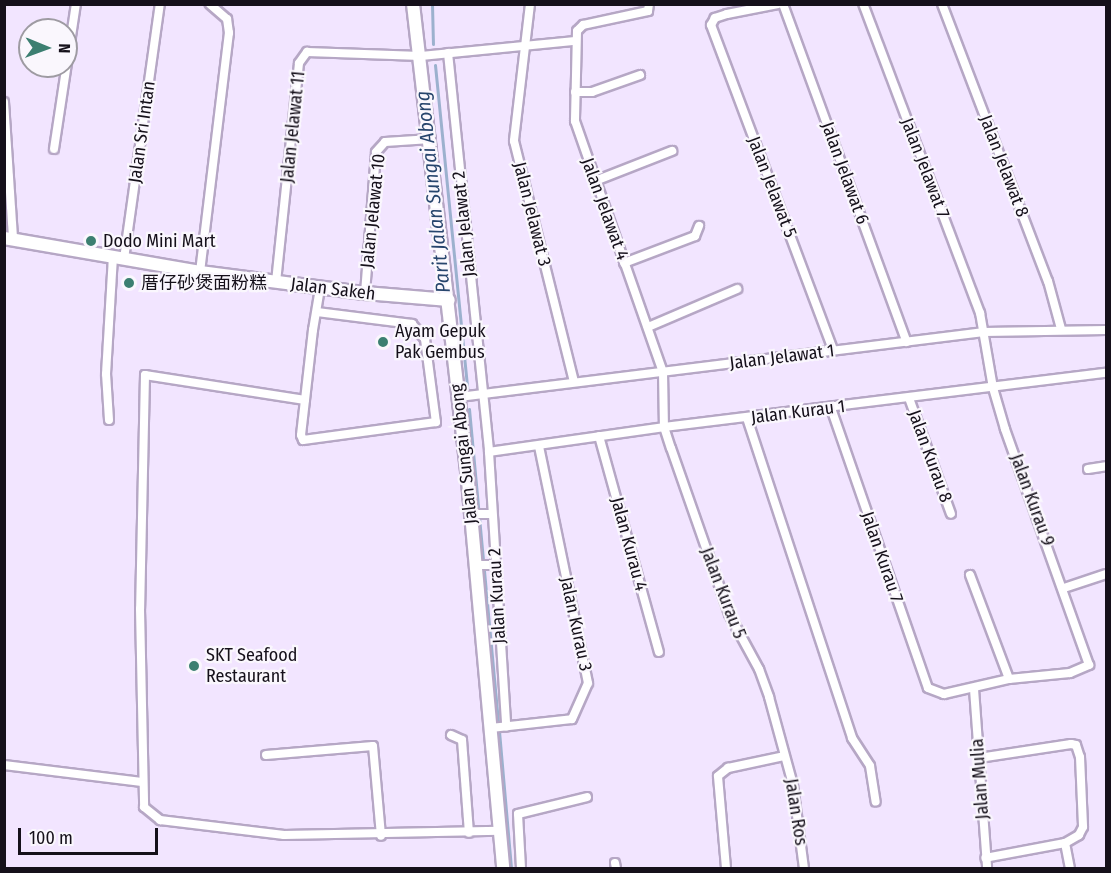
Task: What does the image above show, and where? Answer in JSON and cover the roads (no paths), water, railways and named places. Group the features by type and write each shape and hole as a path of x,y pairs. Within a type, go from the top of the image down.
{"street":[{"name":"Jalan Sri Intan","path":"109,420 106,374 118,258 160,4"},
{"path":"200,272 229,33 227,19 210,4"},
{"name":"Jalan Sungai Abong","path":"413,4 431,139 473,514 485,565 494,675 491,728 503,868"},
{"name":"Jalan Jelawat 3","path":"530,4 523,44 514,141 574,381"},
{"name":"Jalan Jelawat 5","path":"778,4 727,14 715,18 711,25 833,350"},
{"name":"Jalan Jelawat 6","path":"783,4 907,342"},
{"name":"Jalan Jelawat 7","path":"863,4 980,313 984,332"},
{"name":"Jalan Jelawat 8","path":"942,4 1052,292 1061,329"},
{"path":"54,149 76,5"},
{"path":"421,56 523,44 575,41 583,25 648,8"},
{"name":"Jalan Jelawat 4","path":"575,41 575,92 579,139 663,372"},
{"name":"Jalan Jelawat 11","path":"276,282 302,57 324,50 421,56"},
{"name":"Jalan Jelawat 2","path":"445,53 481,394"},
{"path":"575,92 592,92 640,75"},
{"path":"4,102 9,239"},
{"name":"Jalan Jelawat 10","path":"365,293 376,152 385,142 431,139"},
{"path":"595,181 672,151"},
{"path":"624,263 695,236 699,226"},
{"name":"Jalan Sakeh","path":"9,239 200,272 320,288 449,300"},
{"path":"317,312 412,324 425,339 436,422 303,440 305,400 320,288"},
{"path":"648,327 736,289"},
{"name":"Jalan Jelawat 1","path":"459,397 984,332 1107,330"},
{"name":"Jalan Kurau 9","path":"984,332 993,388 1089,665 1070,673 1009,679"},
{"name":"Jalan Kurau 5","path":"663,372 664,427 729,614 759,669 784,756"},
{"name":"Jalan Kurau 1","path":"489,453 664,427 1107,373"},
{"path":"305,400 145,375 140,609 144,807 160,819 284,835 381,836 500,831"},
{"name":"Jalan Kurau 2","path":"481,394 489,453 489,514 485,565 490,627"},
{"name":"Jalan Kurau 8","path":"909,398 951,514"},
{"name":"Jalan Kurau 7","path":"831,408 923,679 935,693 944,694 974,689"},
{"path":"747,418 852,738 870,766 876,802"},
{"name":"Jalan Kurau 4","path":"599,436 659,652"},
{"name":"Jalan Kurau 3","path":"491,728 572,719 589,676 539,446"},
{"path":"1088,469 1107,466"},
{"path":"473,514 489,514"},
{"path":"1064,588 1107,574"},
{"path":"970,575 1009,679 974,689"},
{"path":"494,675 506,726"},
{"name":"Jalan Mulia","path":"974,689 987,868"},
{"path":"451,735 462,740 470,833"},
{"path":"979,758 1076,745 1080,757 1083,827 1065,843 985,858"},
{"path":"266,755 373,746 381,836"},
{"path":"726,868 716,786 722,770 784,756"},
{"name":"Jalan Ros","path":"784,756 793,785 804,868"},
{"path":"4,765 142,782"},
{"path":"521,868 518,814 587,797"},
{"path":"1065,843 1070,868"}],"waterway":[{"name":"Parit Jalan Sungai Abong","path":"432,4 433,44"},
{"name":"Parit Jalan Sungai Abong","path":"435,65 467,388"},
{"name":"Parit Jalan Sungai Abong","path":"469,409 498,723"},
{"name":"Parit Jalan Sungai Abong","path":"499,731 511,868"}],"place":[{"name":"Dodo Mini Mart","path":"91,241"},
{"name":"厝仔砂煲面粉糕","path":"129,283"},
{"name":"Ayam Gepuk Pak Gembus","path":"383,342"},
{"name":"SKT Seafood Restaurant","path":"194,666"}]}
